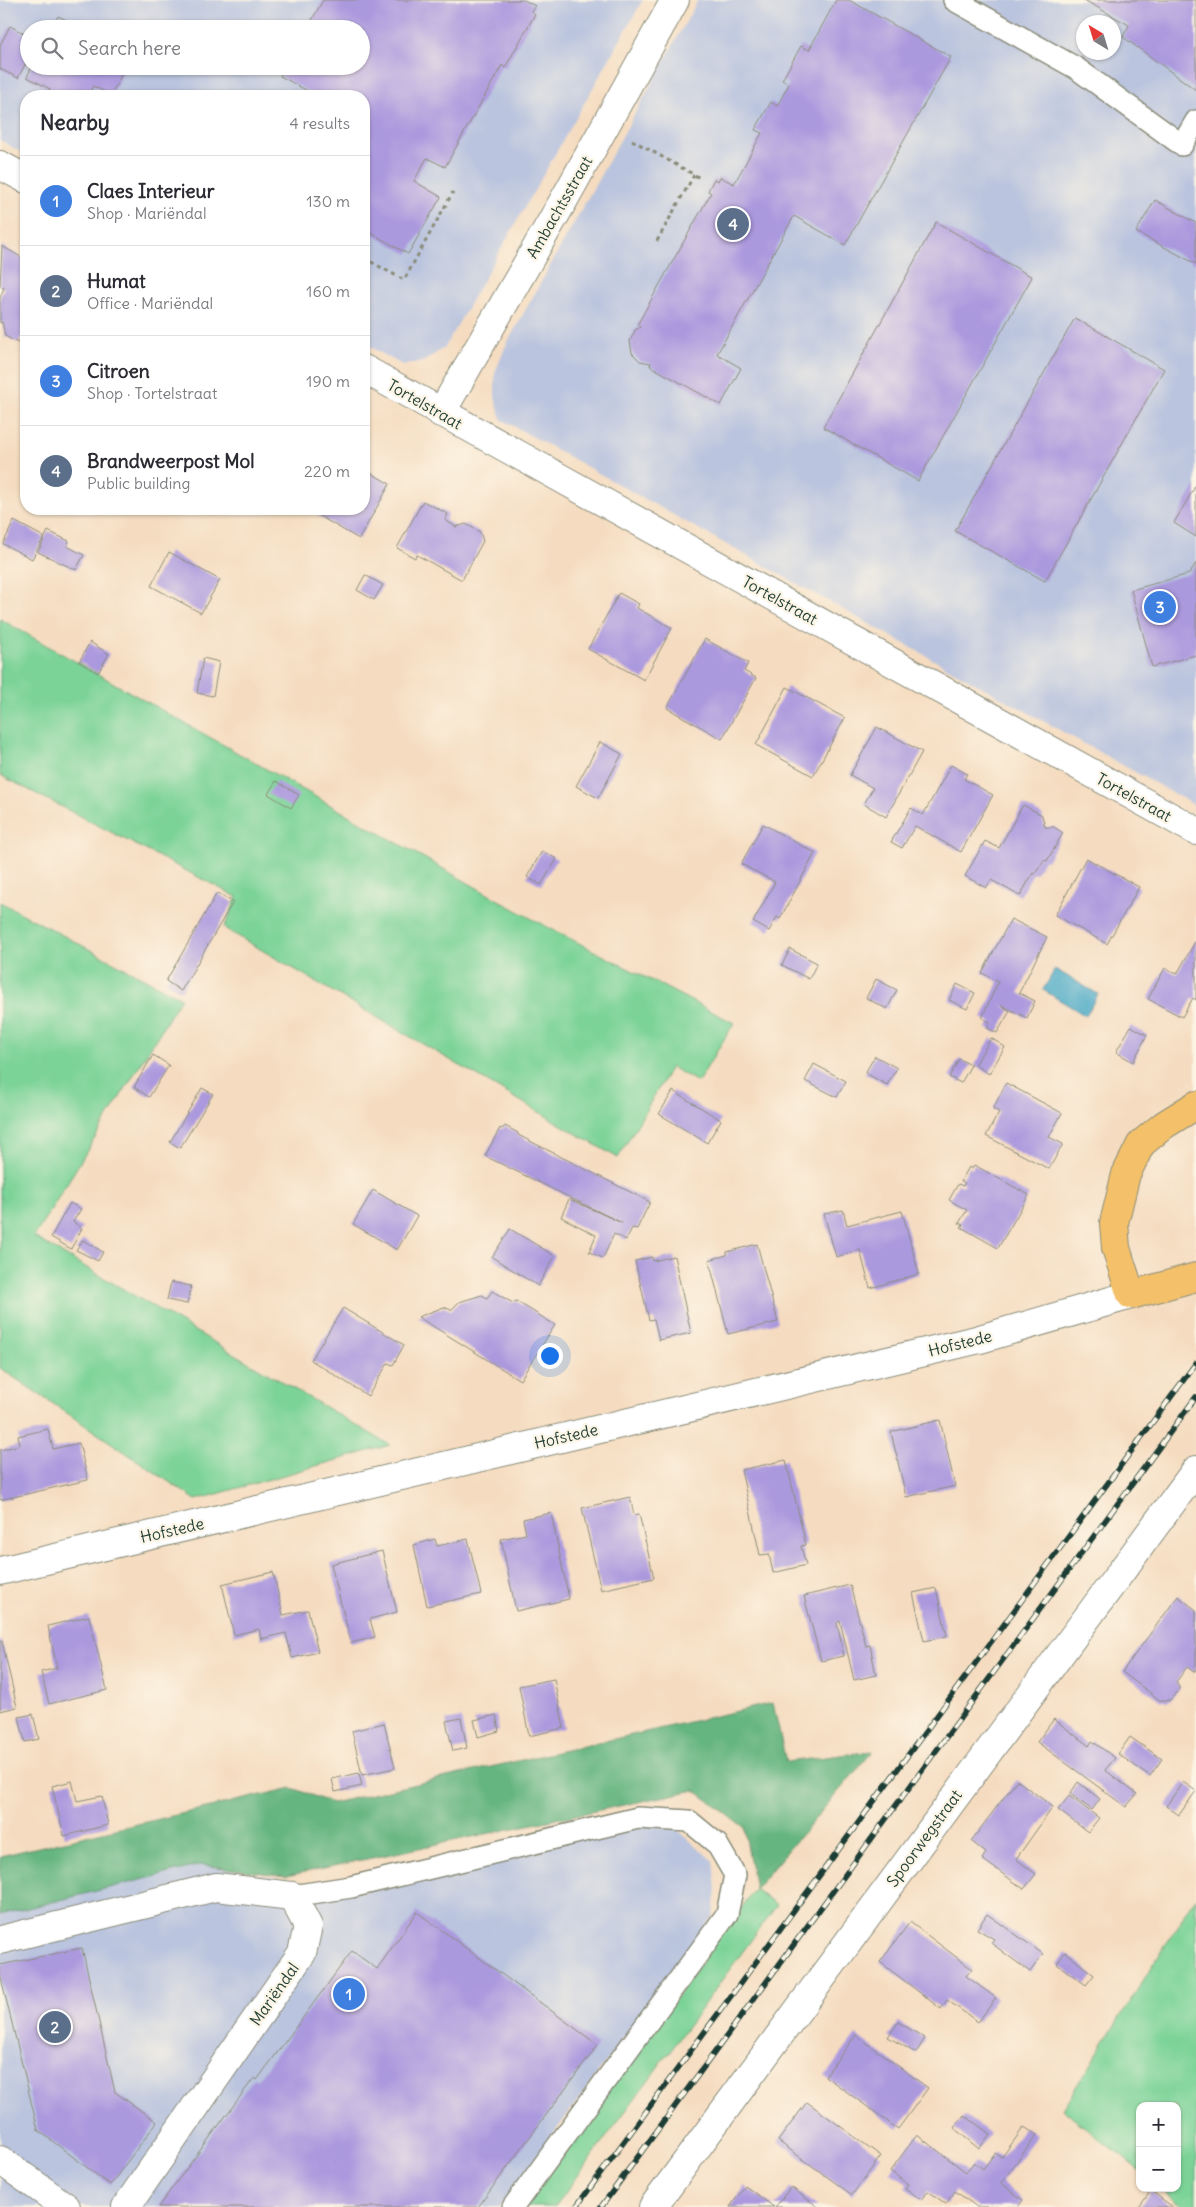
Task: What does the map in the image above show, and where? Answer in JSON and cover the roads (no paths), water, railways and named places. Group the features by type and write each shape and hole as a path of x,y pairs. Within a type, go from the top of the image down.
{"main road":[{"path":"1196,1106 1164,1124 1141,1144 1126,1174 1114,1223 1116,1248 1131,1295 1196,1277"}],"street":[{"name":"Ambachtsstraat","path":"441,413 675,0"},
{"path":"0,165 20,177"},
{"name":"Tortelstraat","path":"370,372 1196,831"},
{"name":"Hofstede","path":"0,1571 980,1339 1131,1295"},
{"name":"Spoorwegstraat","path":"653,2207 1196,1470"},
{"path":"0,1940 216,1887 292,1896"},
{"name":"Mariëndal","path":"126,2207 302,1953 308,1926 292,1896"},
{"path":"0,2160 66,2207"}],"lane":[{"path":"954,0 1076,68 1182,145 1196,121"},
{"path":"292,1896 351,1887 638,1818 688,1821 717,1844 735,1875 727,1914 513,2207"}],"water":[{"path":"1055,969 1098,994 1086,1016 1043,990"}],"railway":[{"path":"576,2207 1196,1363"},
{"path":"601,2207 1196,1397"}],"place":[{"name":"Brandweerpost Mol","path":"733,224"},
{"name":"Citroen","path":"1160,607"},
{"name":"Claes Interieur","path":"349,1994"},
{"name":"Humat","path":"55,2027"}]}
